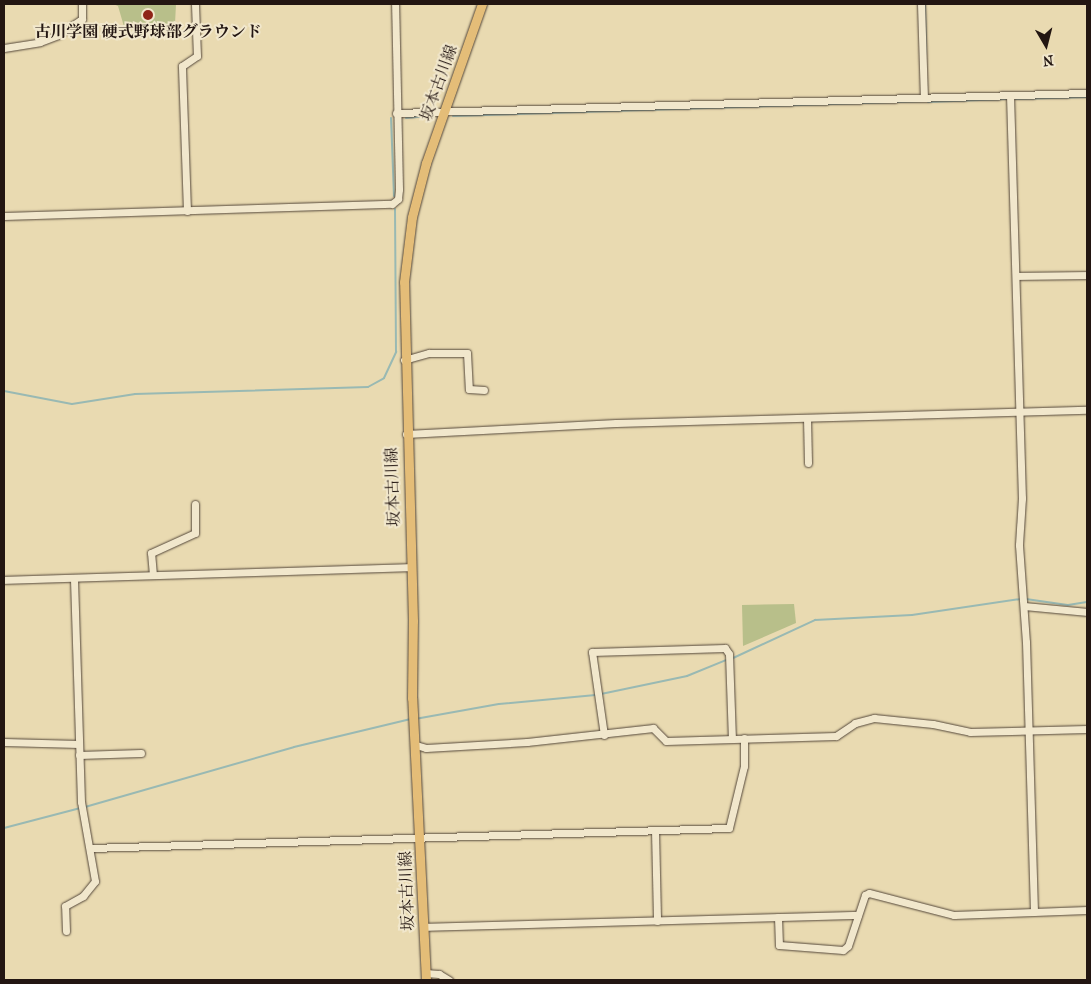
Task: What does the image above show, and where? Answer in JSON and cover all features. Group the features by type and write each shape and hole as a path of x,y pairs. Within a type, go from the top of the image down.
{"main road":[{"name":"坂本古川線","path":"425,977 416,733 413,714 411,567 403,302 409,235 426,163 482,4"}],"street":[{"path":"4,48 40,42 58,35 82,19 82,4"},
{"path":"187,211 182,66 197,56 195,4"},
{"path":"4,216 392,204 399,195 395,4"},
{"path":"921,4 924,97"},
{"path":"396,113 1087,93"},
{"path":"1010,95 1022,498 1019,545 1024,600 1034,912"},
{"path":"1016,276 1087,274"},
{"path":"404,360 429,353 467,353 469,389 484,390"},
{"path":"406,434 531,426 1087,410"},
{"path":"807,418 808,463"},
{"path":"153,575 151,553 196,533 195,504"},
{"path":"4,580 411,567"},
{"path":"66,931 65,906 83,896 95,881 91,848 81,802 74,578"},
{"path":"1024,600 1087,612"},
{"path":"604,735 592,652 725,648 729,654 732,739"},
{"path":"416,745 426,748 604,735 653,728 666,741 836,736 855,723 874,718 933,724 970,732 1087,729"},
{"path":"91,848 732,826 744,766 744,738"},
{"path":"4,742 79,744"},
{"path":"79,755 141,753"},
{"path":"654,830 657,921"},
{"path":"778,917 779,945 843,950 848,946 865,895 869,893 954,915 1087,910"},
{"path":"423,927 858,915"},
{"path":"425,977 439,974 449,980"}],"green space":[{"name":"古川学園 硬式野球部グラウンド","path":"113,4 176,4 175,24 125,30 118,6"},
{"path":"794,604 796,623 743,646 742,605"}],"waterway":[{"path":"925,4 926,54"},
{"path":"1016,99 1087,97"},
{"path":"928,102 1006,99"},
{"path":"453,116 927,101"},
{"path":"406,118 429,116"},
{"path":"391,118 394,196"},
{"path":"4,391 72,404 135,394 368,387 384,378 396,352 395,209"},
{"path":"731,659 815,620 912,615 1021,599"},
{"path":"1026,599 1068,605 1087,602"},
{"path":"601,694 687,676 726,660"},
{"path":"415,719 499,704 596,695"},
{"path":"85,807 294,747 411,719"},
{"path":"4,828 80,808"}],"place":[{"name":"古川学園 硬式野球部グラウンド","path":"148,15"}]}
